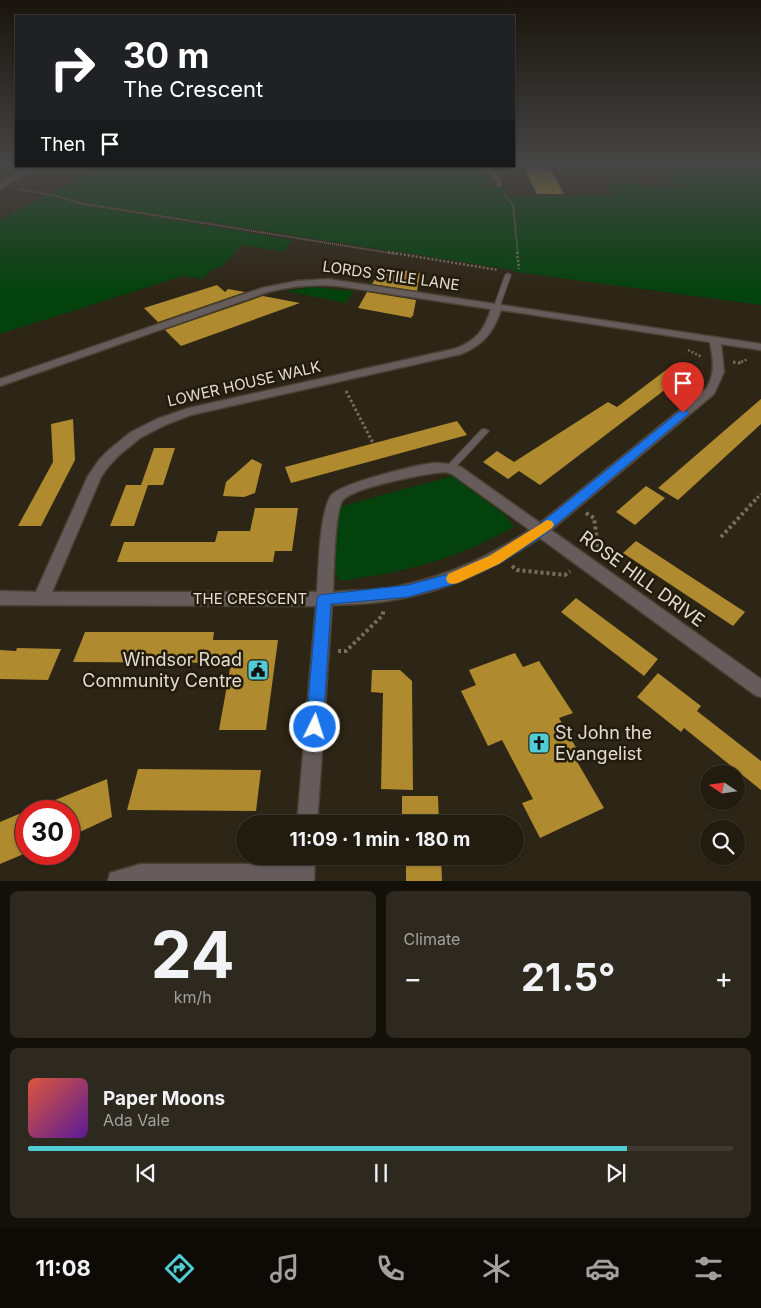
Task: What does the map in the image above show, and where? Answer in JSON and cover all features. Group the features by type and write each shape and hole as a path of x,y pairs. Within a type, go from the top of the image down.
{"street":[{"name":"LORDS STILE LANE","path":"0,383 265,290 294,283 317,281 497,306 761,347"},
{"name":"LOWER HOUSE WALK","path":"41,598 95,476 104,461 132,436 150,425 189,412 457,352 472,346 489,332 497,306"},
{"name":"THE CRESCENT","path":"0,598 324,599 408,591 452,579 494,560 540,531 710,391 718,381 720,370 715,340"},
{"path":"308,815 331,514 336,498 346,491 427,468 450,468"},
{"name":"ROSE HILL DRIVE","path":"450,468 761,689"},
{"path":"118,880 140,875 304,871"}],"lane":[{"path":"497,306 508,275"},
{"path":"450,468 485,431"}],"path":[{"path":"105,207 498,270 508,275 519,270 513,207"},
{"path":"340,379 373,443"},
{"path":"722,537 761,494"},
{"path":"320,650 346,651 383,615 384,594"}],"green space":[{"path":"24,207 95,207 293,240 283,251 242,245 220,268 214,268 202,279 183,276 0,334 0,219"},
{"path":"114,207 761,207 761,305 516,272 508,269"},
{"path":"312,287 354,291 346,303 286,291"},
{"path":"452,476 504,514 514,527 471,548 429,563 408,569 339,581 335,570 339,507"}],"building":[{"path":"383,267 420,273 417,291 372,284"},
{"path":"217,285 225,292 228,289 245,292 158,322 144,308"},
{"path":"367,292 416,300 412,318 358,308"},
{"path":"263,296 300,303 181,346 165,330"},
{"path":"670,367 679,379 540,485 519,471 508,479 483,462 497,451 514,462 608,402 617,407"},
{"path":"761,399 761,424 678,500 658,488"},
{"path":"73,419 75,460 41,526 18,526 53,462 51,424"},
{"path":"457,421 467,435 291,483 285,467"},
{"path":"154,448 175,448 163,485 141,485"},
{"path":"252,459 262,464 255,493 244,497 223,496 226,482"},
{"path":"126,485 148,485 134,526 110,526"},
{"path":"646,486 665,498 635,525 616,512"},
{"path":"255,508 298,508 292,551 275,551 273,562 117,562 124,542 215,542 218,531 250,531"},
{"path":"636,541 745,612 733,626 623,553"},
{"path":"576,598 658,659 644,676 561,612"},
{"path":"85,632 214,632 213,640 278,640 266,730 219,730 231,663 73,662"},
{"path":"17,648 61,649 48,680 0,679 0,650 16,651"},
{"name":"St John the Evangelist","path":"515,653 523,667 539,661 573,713 559,718 578,751 572,753 604,808 540,838 522,803 533,799 502,740 488,746 461,691 476,685 469,670"},
{"path":"372,670 400,670 412,681 413,790 381,789 383,693 371,692"},
{"path":"658,673 701,706 697,711 761,761 761,790 745,777 745,765 730,765 684,728 681,732 637,697"},
{"path":"138,769 261,770 256,811 127,810"},
{"path":"107,779 112,817 80,832 80,800 55,800"},
{"path":"402,796 438,796 439,815 402,815"},
{"path":"15,816 15,858 0,864 0,822"},
{"path":"406,865 441,865 442,881 406,881"}],"slow traffic":[{"path":"453,579 494,560 547,525"}],"place":[{"name":"Windsor Road Community Centre","path":"258,670"},
{"name":"St John the Evangelist","path":"539,743"}],"route":[{"path":"315,727 324,599 393,594 408,591 452,579 494,560 540,531 683,413"}]}
